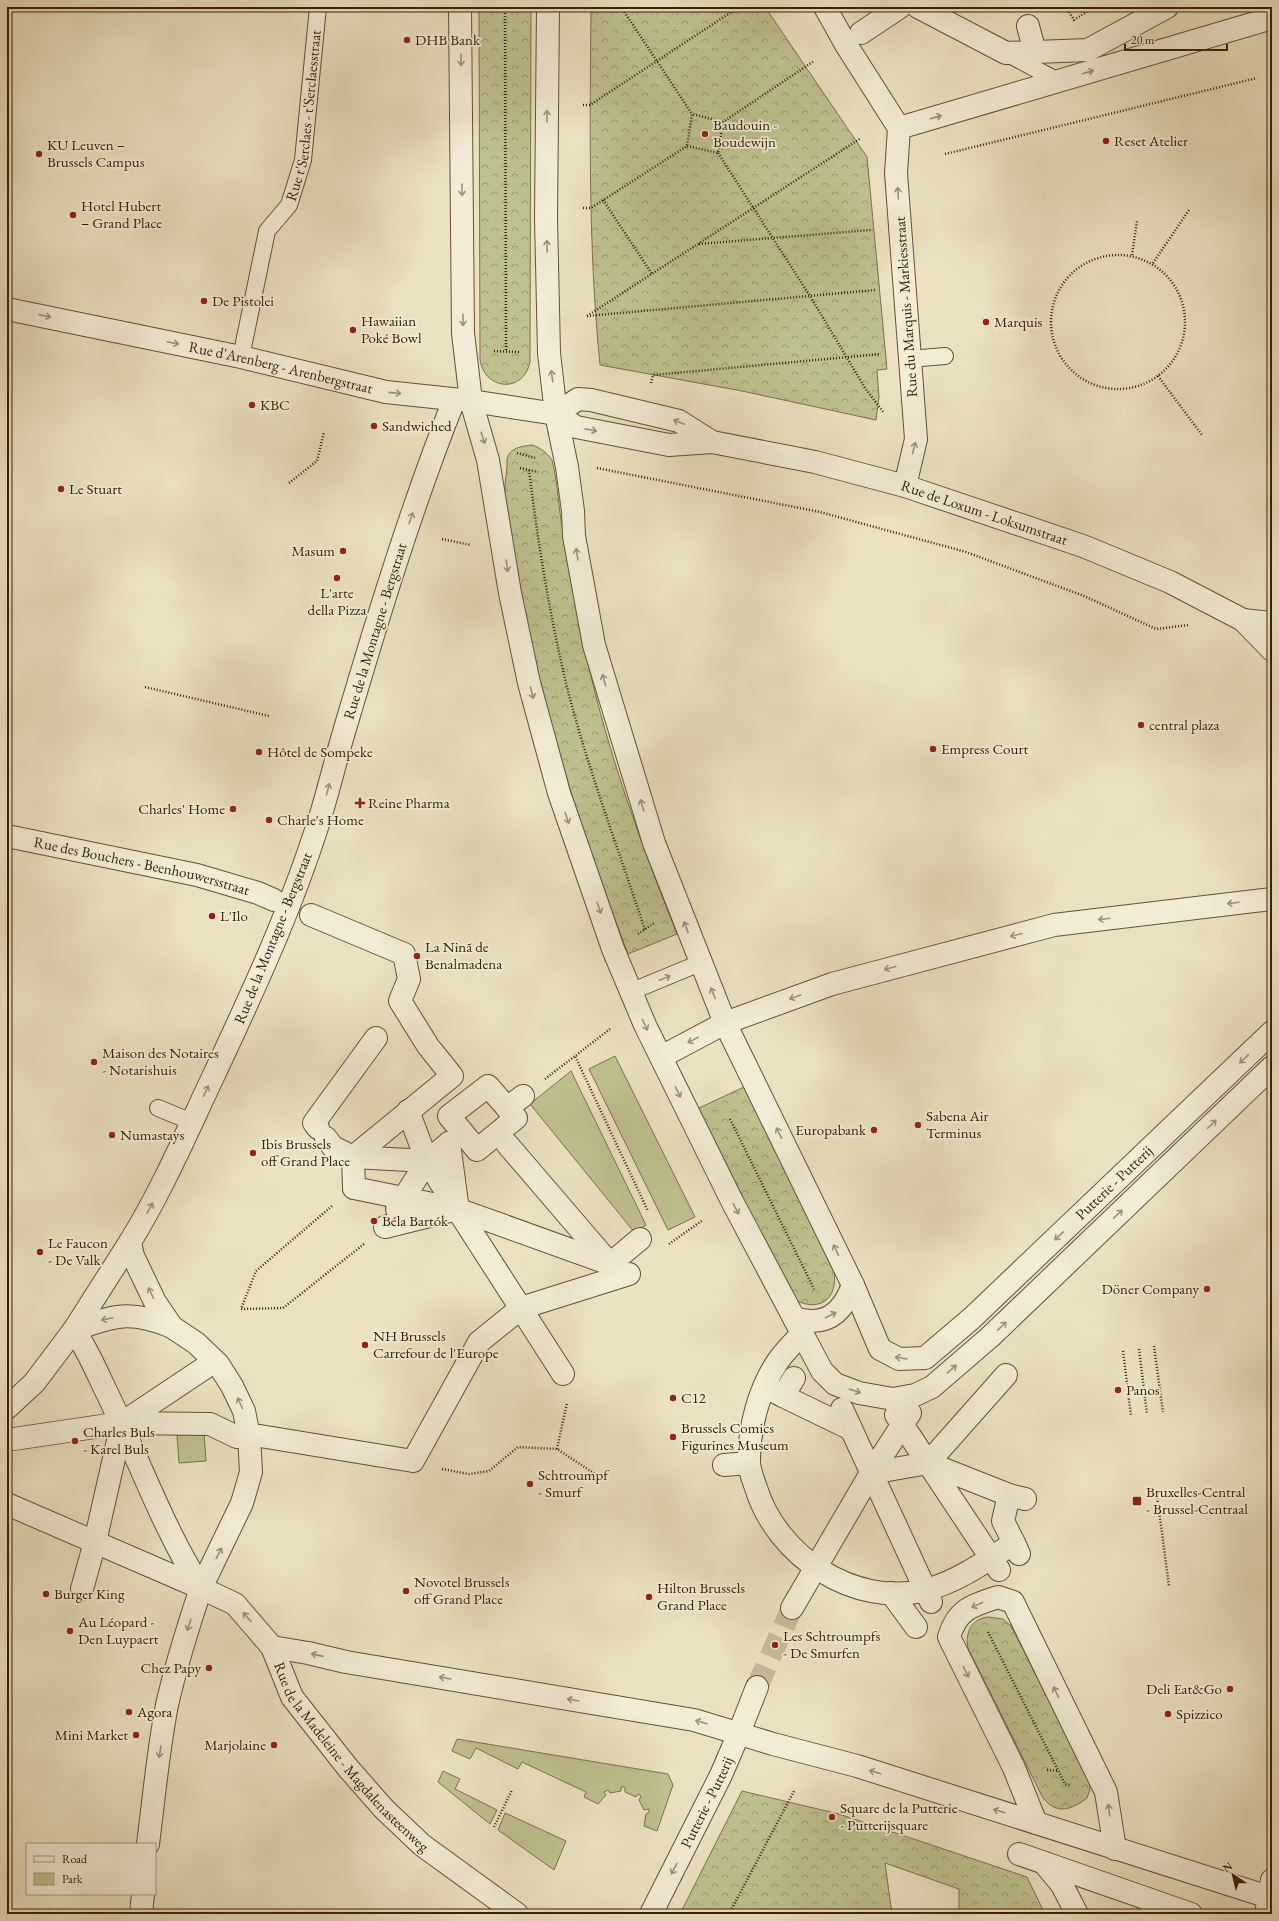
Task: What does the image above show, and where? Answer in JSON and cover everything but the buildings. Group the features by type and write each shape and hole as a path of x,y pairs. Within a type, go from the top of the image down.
{"street":[{"name":"Putterie - Putterij","path":"460,7 463,400 485,445 504,544 510,593 531,690 559,793 613,949 630,992 733,1203 822,1371 835,1384 859,1393 893,1399 915,1395 932,1387 973,1352 1272,1067"},
{"name":"Putterie - Putterij","path":"548,7 546,218 549,338 556,414 567,467 573,511 574,536 594,645 654,843 700,963 725,1023 853,1285 880,1349 899,1359 925,1358 972,1318 1272,1032"},
{"path":"825,7 845,43 899,128 1272,18"},
{"path":"861,33 900,7"},
{"path":"918,7 1006,53 1088,50 1167,7"},
{"path":"1028,26 1035,52"},
{"name":"Rue du Marquis - Markiesstraat","path":"899,128 896,173 916,438 905,486"},
{"name":"Rue d'Arenberg - Arenbergstraat","path":"7,309 241,357 386,392 463,400 556,414"},
{"name":"Rue de Loxum - Loksumstraat","path":"712,442 679,421 591,400 578,399 556,414 576,427 670,445 712,442 815,462 905,486 1083,546 1170,582 1243,620 1272,650"},
{"name":"Rue de la Montagne - Bergstraat","path":"7,1408 34,1383 74,1330 154,1203 260,976 289,906 319,823 343,734 393,568 437,442 463,400"},
{"name":"Rue de Loxum - Loksumstraat","path":"1243,620 1272,623"},
{"name":"Rue des Bouchers - Beenhouwersstraat","path":"7,836 36,835 197,875 258,893 274,900"},
{"path":"661,1057 725,1023 832,984 1054,925 1272,899"},
{"name":"Rue de la Montagne - Bergstraat","path":"311,915 404,954 409,979 400,1009 461,1089"},
{"path":"376,1038 314,1123 334,1147 354,1157 427,1161"},
{"path":"354,1188 354,1157 408,1111 461,1089 488,1086 515,1102 516,1118 502,1139 477,1150 460,1135 449,1116 461,1089"},
{"path":"408,1111 427,1161 563,1374"},
{"path":"502,1139 610,1264"},
{"path":"449,1143 457,1209 385,1227 427,1161 449,1143"},
{"path":"354,1188 388,1159"},
{"path":"7,1440 122,1424 210,1424 243,1436 260,1436 413,1461 479,1342 521,1308 629,1274 610,1264 457,1209 354,1188"},
{"path":"610,1264 640,1239"},
{"path":"130,1242 133,1256 155,1302 172,1327"},
{"path":"853,1285 848,1299 839,1311 827,1318 798,1326 764,1386 756,1411 751,1436 749,1463 760,1502 772,1524 786,1543 815,1567 848,1585 891,1593 929,1597 964,1584 1017,1549 1003,1521 1017,1497 928,1463 871,1473"},
{"path":"148,1843 155,1783 167,1706 182,1646 201,1588 242,1503 251,1472 243,1436 244,1411 232,1386 218,1364 196,1343 172,1327 135,1315 106,1318 74,1330 83,1343 122,1424 184,1562 201,1588"},
{"path":"82,1589 95,1542 122,1424 206,1367"},
{"path":"928,1463 1006,1375"},
{"path":"764,1386 788,1387 851,1429"},
{"path":"842,1409 929,1597"},
{"path":"792,1608 903,1417 928,1463 995,1564"},
{"path":"724,1465 749,1463"},
{"name":"Rue de la Madeleine - Magdalenasteenweg","path":"7,1504 235,1604 248,1616 272,1647 292,1697 348,1768 384,1809 422,1845 517,1914"},
{"path":"891,1593 916,1626"},
{"path":"1036,1823 1014,1768 949,1637 953,1624 960,1615 975,1605 998,1597 1013,1602 1106,1792 1115,1849"},
{"path":"272,1647 308,1653 346,1662 694,1720 857,1766 1270,1897"},
{"name":"Putterie - Putterij","path":"651,1914 721,1775 757,1688"},
{"path":"1016,1848 1044,1863 1191,1914"},
{"path":"1044,1863 1062,1885 1077,1914"},
{"path":"141,1914 143,1895"}],"lane":[{"name":"Rue t'Serclaes - t'Serclaesstraat","path":"241,357 267,231 289,205 302,160 318,7"},
{"path":"1006,53 1058,81"},
{"path":"909,359 945,356"},
{"path":"630,992 700,963"},
{"path":"158,1108 192,1122"}],"path":[{"path":"505,7 506,352"},
{"path":"621,7 692,114 723,122"},
{"path":"583,105 590,105 739,7"},
{"path":"1066,7 1074,20 1094,7"},
{"path":"814,61 723,122 718,153 810,296 865,388 885,415"},
{"path":"945,154 1257,78"},
{"path":"687,146 692,114"},
{"path":"861,138 587,316 879,289"},
{"path":"583,208 591,208 687,146 718,153"},
{"path":"604,200 652,274"},
{"path":"1153,263 1189,210"},
{"path":"1132,255 1137,221"},
{"path":"698,244 873,230"},
{"path":"1109,254 1132,255 1153,263 1170,277 1182,297 1186,318 1183,341 1174,361 1158,376 1138,386 1116,390 1095,385 1075,374 1061,358 1052,337 1051,315 1057,293 1070,275 1088,261 1109,254"},
{"path":"493,351 524,352"},
{"path":"651,383 653,374 885,353"},
{"path":"1158,376 1202,435"},
{"path":"289,482 317,461 324,432"},
{"path":"485,445 567,467 595,468 820,512 966,552 1084,596 1156,629 1192,625"},
{"path":"515,467 542,472"},
{"path":"529,470 547,593 568,691 600,802 645,930"},
{"path":"442,539 471,545"},
{"path":"144,687 269,716"},
{"path":"635,936 657,921"},
{"path":"542,1082 610,1029"},
{"path":"575,1056 656,1226 640,1239"},
{"path":"725,1122 736,1116"},
{"path":"730,1119 814,1290"},
{"path":"354,1188 256,1271 241,1309 283,1308 362,1245"},
{"path":"675,1239 703,1220"},
{"path":"1154,1346 1163,1412"},
{"path":"1139,1349 1147,1414"},
{"path":"1123,1351 1132,1416"},
{"path":"557,1449 568,1398"},
{"path":"413,1461 469,1474 489,1471 518,1447 557,1449 595,1474"},
{"path":"1157,1495 1169,1586"},
{"path":"985,1624 1065,1784 1077,1786"},
{"path":"494,1827 512,1790"},
{"path":"729,1914 794,1791"}],"green space":[{"path":"479,7 531,7 530,362 526,372 520,379 513,383 505,384 496,382 489,378 483,370 480,360"},
{"path":"591,7 765,7 867,157 887,369 877,370 879,397 876,420 742,391 600,365 593,276 590,142"},
{"path":"532,445 538,447 552,460 573,593 600,712 635,824 677,934 628,954 596,868 555,737 532,648 515,562 505,492 507,459 510,452 513,450"},
{"path":"615,1056 695,1217 668,1230 589,1069"},
{"path":"571,1071 646,1225 635,1233 530,1104"},
{"path":"744,1087 833,1267 835,1277 834,1286 827,1299 821,1303 814,1305 805,1304 795,1300 697,1109"},
{"path":"204,1433 206,1461 179,1463 177,1435"},
{"path":"988,1617 1003,1619 1011,1626 1070,1742 1090,1777 1090,1789 1087,1798 1070,1808 1059,1809 1048,1803 1043,1798 968,1648 967,1637 970,1628 977,1621"},
{"path":"457,1739 668,1774 673,1785 657,1831 644,1826 646,1814 649,1812 649,1809 644,1810 639,1800 641,1796 638,1794 636,1797 625,1792 625,1787 621,1787 621,1791 610,1793 608,1790 604,1792 606,1795 598,1804 584,1797 586,1792 522,1762 518,1769 476,1748 470,1759 452,1751"},
{"path":"443,1771 460,1779 455,1789 497,1810 490,1824 438,1782"},
{"path":"742,1791 839,1814 1027,1877 1045,1914 959,1914 959,1889 885,1863 892,1914 680,1914"},
{"path":"505,1813 566,1841 554,1870 498,1830"}],"tunnel":[{"path":"757,1687 792,1608"}],"place":[{"name":"DHB Bank","path":"407,40"},
{"name":"Baudouin - Boudewijn","path":"705,134"},
{"name":"Reset Atelier","path":"1106,141"},
{"name":"KU Leuven – Brussels Campus","path":"39,154"},
{"name":"Hotel Hubert – Grand Place","path":"73,215"},
{"name":"De Pistolei","path":"204,301"},
{"name":"Marquis","path":"986,322"},
{"name":"Hawaiian Poké Bowl","path":"353,330"},
{"name":"KBC","path":"252,405"},
{"name":"Sandwiched","path":"374,426"},
{"name":"Le Stuart","path":"61,489"},
{"name":"Masum","path":"343,551"},
{"name":"L'arte della Pizza","path":"337,578"},
{"name":"central plaza","path":"1141,725"},
{"name":"Empress Court","path":"933,749"},
{"name":"Hôtel de Sompeke","path":"259,752"},
{"name":"Reine Pharma","path":"360,803"},
{"name":"Charles' Home","path":"233,809"},
{"name":"Charle's Home","path":"269,820"},
{"name":"L'Ilo","path":"212,916"},
{"name":"La Ninã de Benalmadena","path":"417,956"},
{"name":"Maison des Notaires - Notarishuis","path":"94,1062"},
{"name":"Sabena Air Terminus","path":"918,1125"},
{"name":"Europabank","path":"874,1130"},
{"name":"Numastays","path":"112,1135"},
{"name":"Ibis Brussels off Grand Place","path":"253,1153"},
{"name":"Béla Bartók","path":"374,1221"},
{"name":"Le Faucon - De Valk","path":"40,1252"},
{"name":"Döner Company","path":"1207,1289"},
{"name":"NH Brussels Carrefour de l'Europe","path":"365,1345"},
{"name":"Panos","path":"1118,1390"},
{"name":"C12","path":"673,1398"},
{"name":"Brussels Comics Figurines Museum","path":"673,1437"},
{"name":"Charles Buls - Karel Buls","path":"75,1441"},
{"name":"Schtroumpf - Smurf","path":"530,1484"},
{"name":"Bruxelles-Central - Brussel-Centraal","path":"1137,1501"},
{"name":"Novotel Brussels off Grand Place","path":"406,1591"},
{"name":"Burger King","path":"46,1594"},
{"name":"Hilton Brussels Grand Place","path":"649,1597"},
{"name":"Au Léopard - Den Luypaert","path":"70,1631"},
{"name":"Les Schtroumpfs - De Smurfen","path":"775,1645"},
{"name":"Chez Papy","path":"209,1668"},
{"name":"Deli Eat&Go","path":"1230,1689"},
{"name":"Agora","path":"129,1712"},
{"name":"Spizzico","path":"1168,1714"},
{"name":"Mini Market","path":"136,1735"},
{"name":"Marjolaine","path":"274,1745"},
{"name":"Square de la Putterie - Putterijsquare","path":"832,1817"}]}
